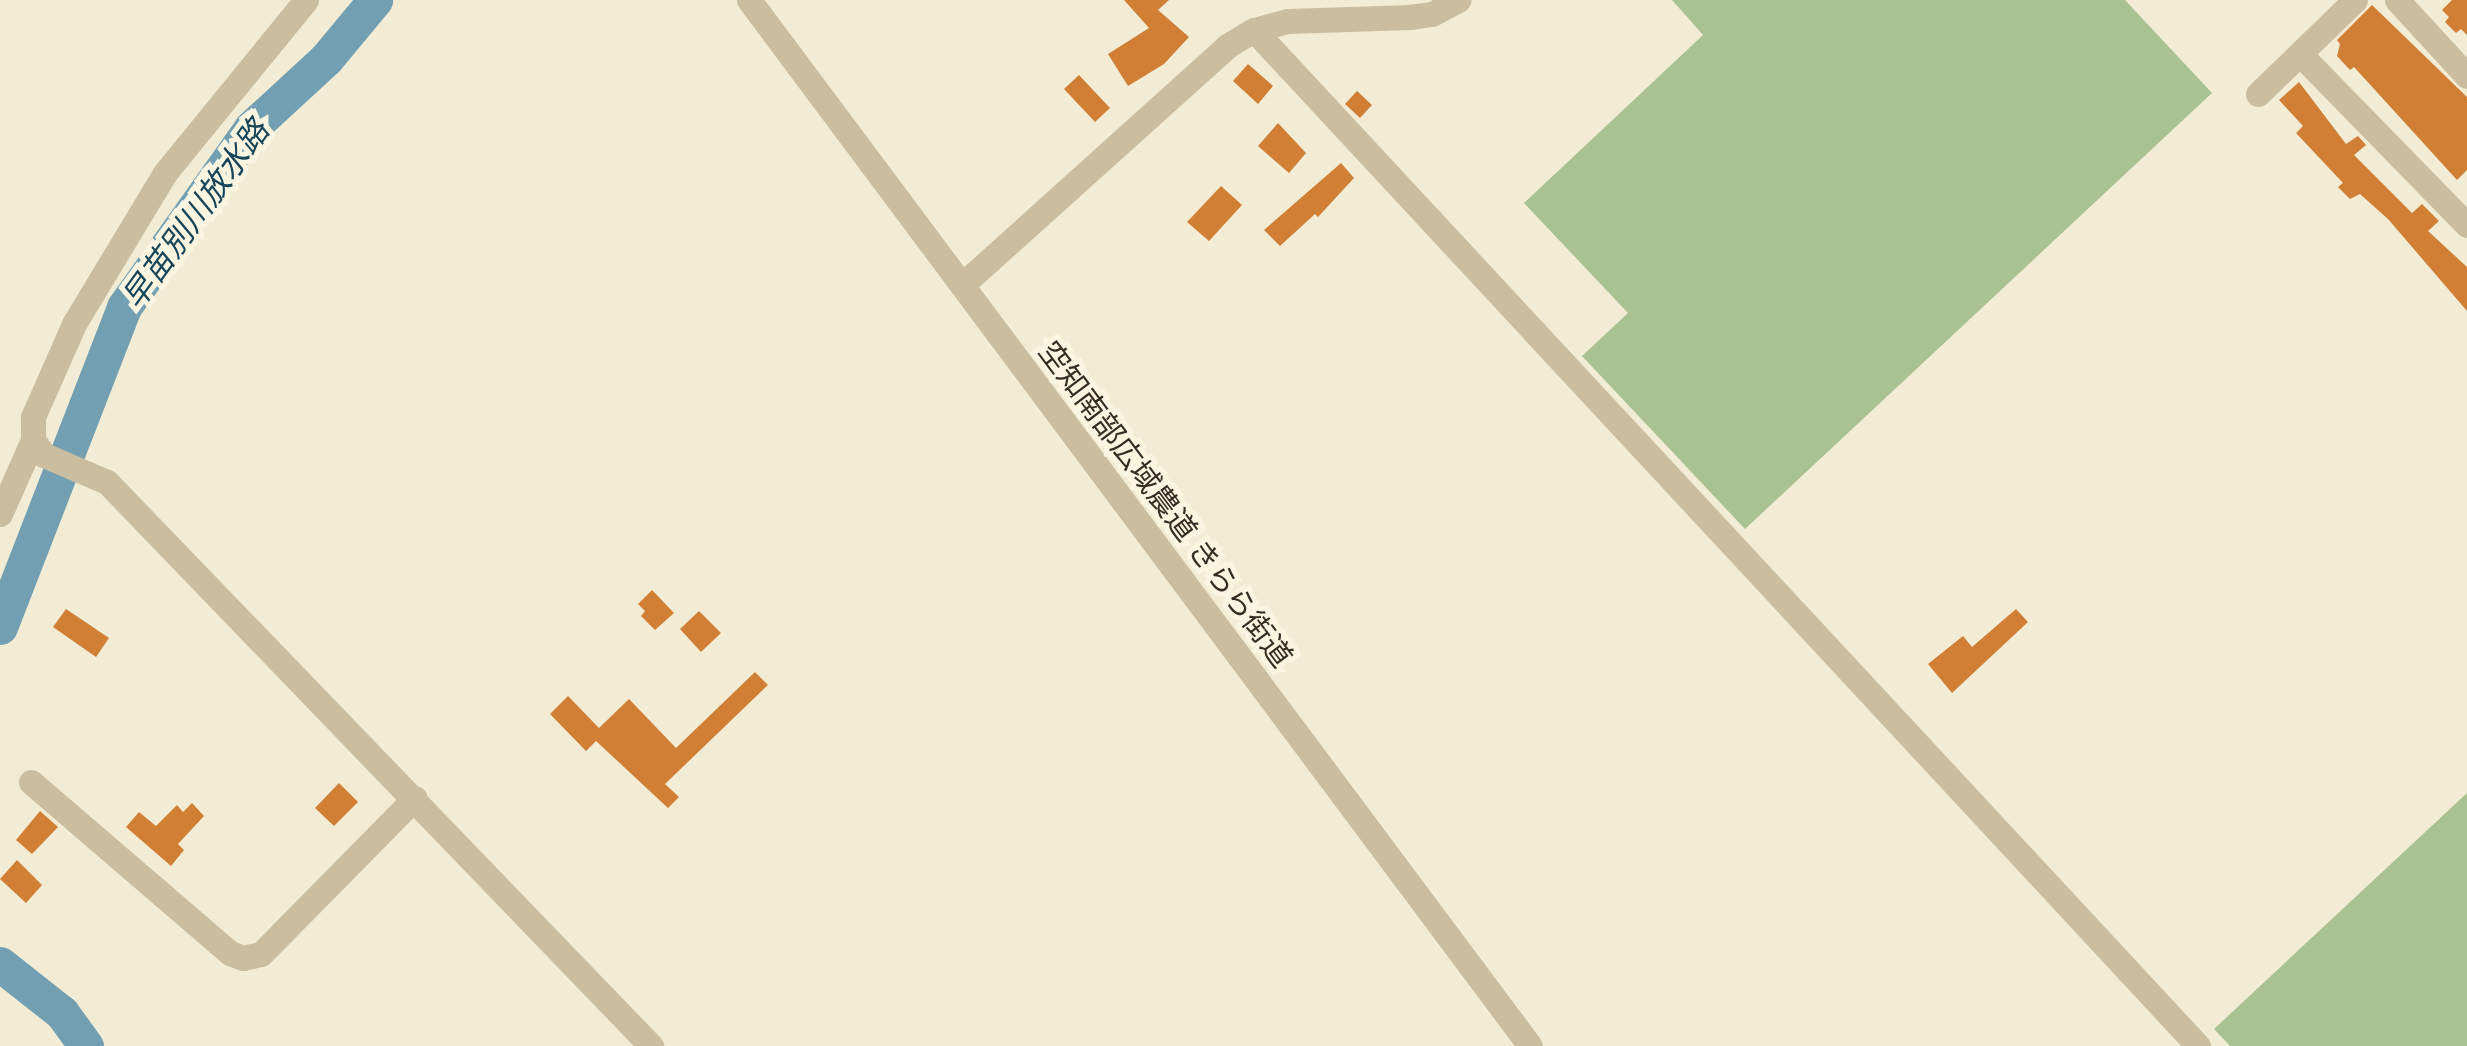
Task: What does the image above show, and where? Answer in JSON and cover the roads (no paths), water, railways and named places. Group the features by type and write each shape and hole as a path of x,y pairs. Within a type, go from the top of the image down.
{"street":[{"path":"0,514 39,447 34,416 74,324 165,173 306,0"},
{"name":"空知南部広域農道 きらら街道","path":"750,0 1530,1046"},
{"path":"962,285 1227,46 1254,30 1288,21 1432,14 1458,0"},
{"path":"2258,94 2356,0"},
{"path":"2397,0 2467,76"},
{"path":"1254,30 2198,1046"},
{"path":"2300,54 2465,220"},
{"path":"39,447 106,482 652,1046"},
{"path":"32,782 230,953 243,958 261,954 415,798"}],"waterway":[{"name":"早苗別川放水路","path":"0,627 124,307 251,128 326,59 375,0"},
{"name":"早苗別川放水路","path":"0,964 62,1013 86,1046"}]}
